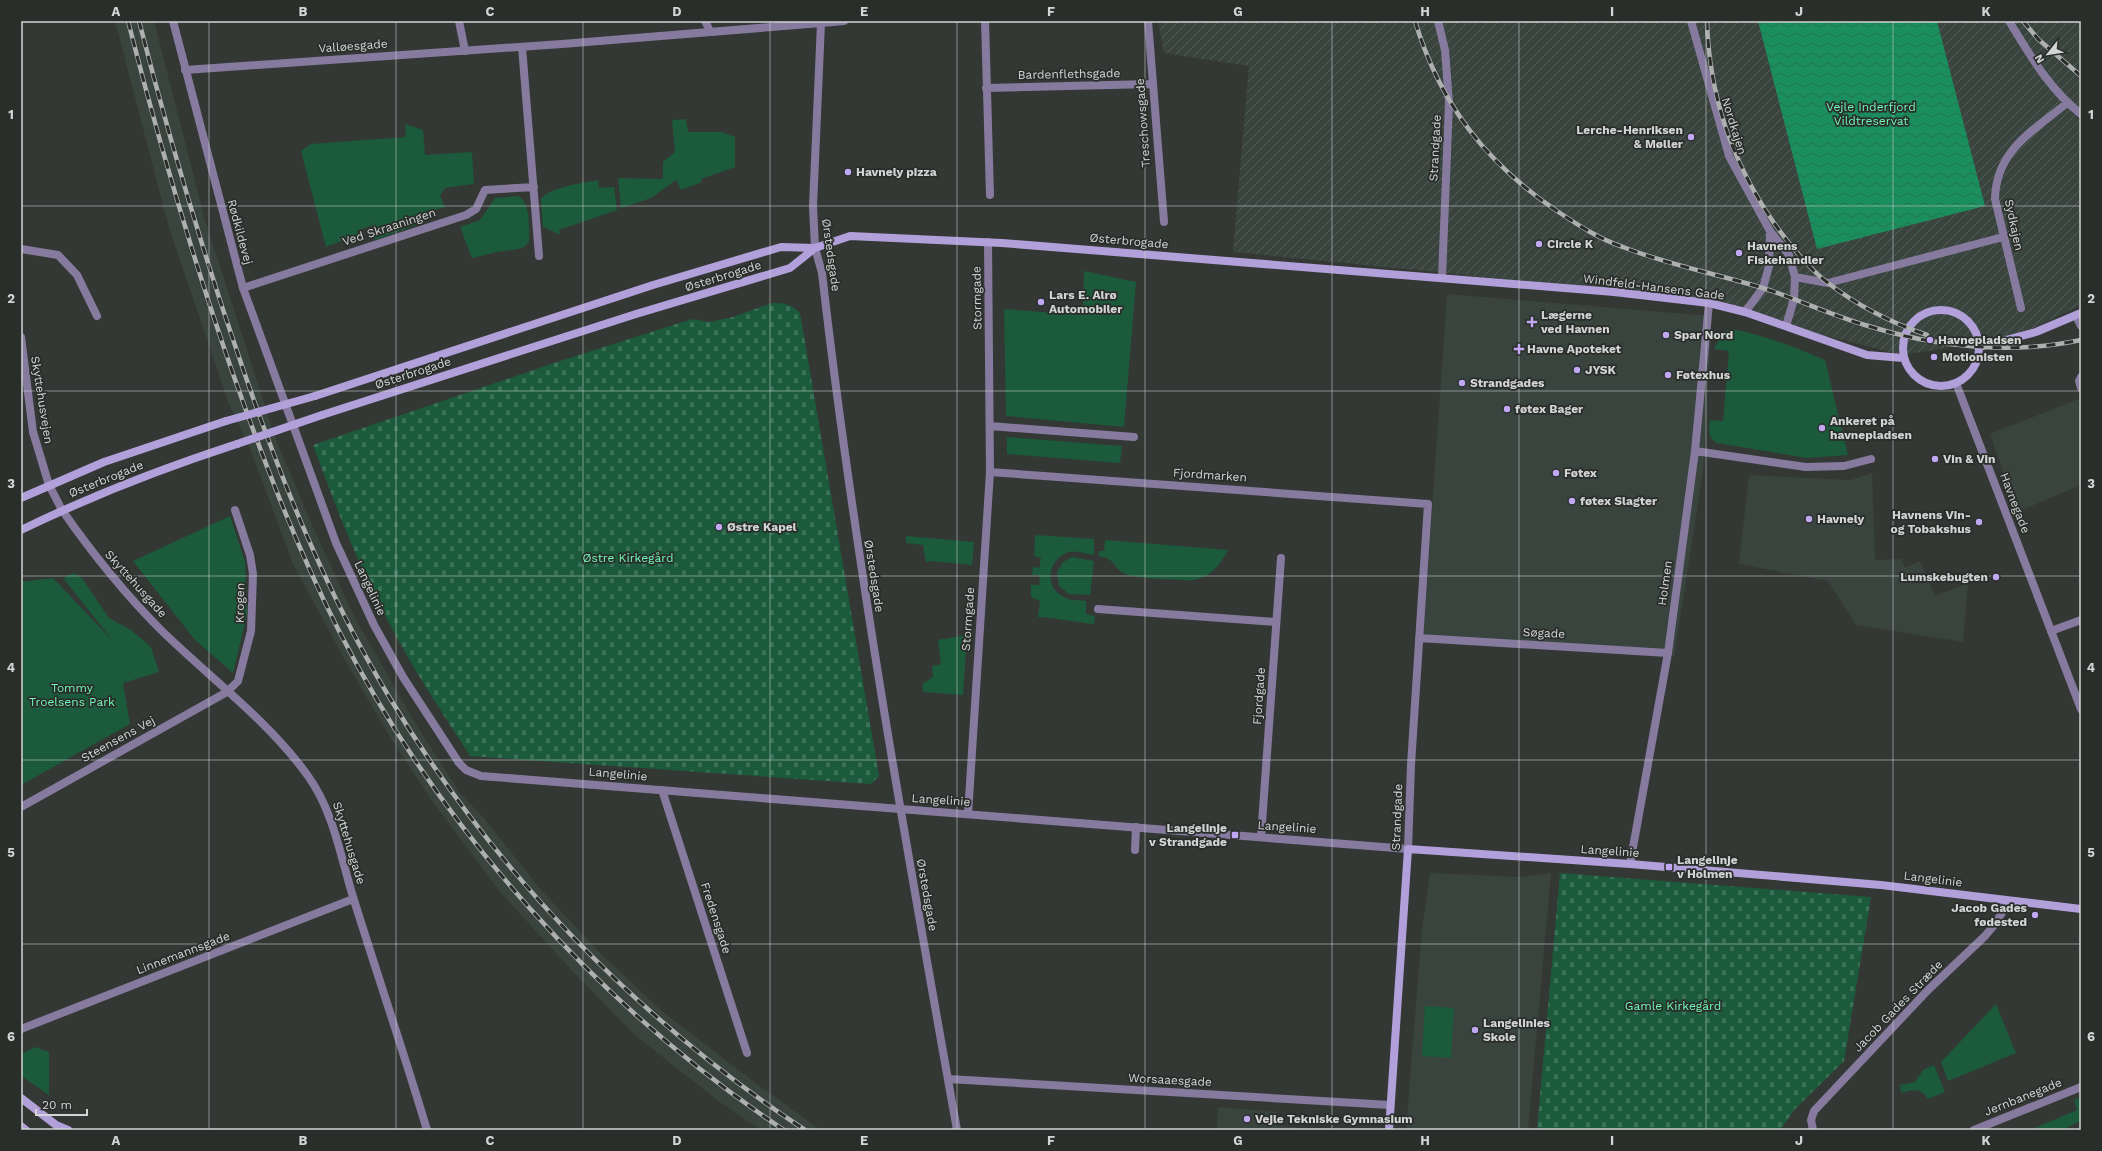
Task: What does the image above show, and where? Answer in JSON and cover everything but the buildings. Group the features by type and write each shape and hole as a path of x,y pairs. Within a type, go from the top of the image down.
{"main road":[{"name":"Østerbrogade","path":"21,530 62,510 176,464 322,414 636,314 790,268 815,248 850,236 988,242 1442,278"},
{"name":"Østerbrogade","path":"21,498 104,462 226,421 315,396 653,285 781,247 815,248"},
{"name":"Windfeld-Hansens Gade","path":"1442,278 1614,292 1709,303 1745,312 1867,355 1904,358"},
{"path":"1939,310 1951,311 1962,317 1970,325 1976,335 1979,347 1973,369 1966,377 1956,383 1940,386 1924,383 1915,376 1908,368 1902,347 1908,329 1917,319 1927,312 1939,310"},
{"path":"1979,347 2036,332 2079,315"},
{"name":"Langelinie","path":"1408,849 1630,864 1881,885 2081,909"},
{"name":"Strandgade","path":"1389,1130 1408,849"},
{"path":"21,1098 54,1127 68,1130"},
{"path":"21,1126 26,1130"}],"street":[{"name":"Rødkildevej","path":"173,21 243,288 299,444"},
{"path":"458,21 466,51"},
{"path":"705,21 710,30"},
{"name":"Valløesgade","path":"185,70 522,47 710,30 844,21"},
{"path":"985,21 990,195"},
{"name":"Treschowsgade","path":"1148,21 1164,222"},
{"name":"Strandgade","path":"1438,21 1446,50 1450,102 1442,278"},
{"name":"Nordkajen","path":"1691,21 1729,156 1770,231 1789,255 1795,277 1794,299 1786,326"},
{"path":"2009,21 2047,81 2067,103 2081,114"},
{"name":"Ørstedsgade","path":"821,22 813,200 815,248 822,273 858,554 900,809 957,1130"},
{"path":"522,47 534,188 538,256"},
{"name":"Bardenflethsgade","path":"986,88 1152,84"},
{"name":"Sydkajen","path":"2022,308 2003,237 1995,199 1996,182 2006,157 2023,138 2067,103"},
{"name":"Ved Skraaningen","path":"243,288 466,215 476,208 485,190 534,188"},
{"path":"1745,312 1763,288 1769,266 1770,231"},
{"path":"1795,277 1828,283 2003,237"},
{"name":"Stormgade","path":"968,814 990,472 988,242"},
{"path":"21,249 58,255 77,275 98,316"},
{"name":"Holmen","path":"1630,864 1668,653 1695,451 1709,303"},
{"path":"2079,315 2081,326"},
{"name":"Skyttehusvejen","path":"21,337 33,432 49,485 62,510"},
{"path":"2081,377 2079,381 2081,388"},
{"name":"Havnegade","path":"1956,383 2081,709"},
{"path":"990,426 1134,436"},
{"name":"Langelinie","path":"299,444 336,544 374,625 415,697 445,743 466,770 481,776 1408,849"},
{"path":"1695,451 1806,467 1844,466 1871,459"},
{"name":"Fjordmarken","path":"990,472 1428,504"},
{"name":"Strandgade","path":"1408,849 1411,765 1428,504"},
{"name":"Skyttehusgade","path":"62,510 89,549 160,629 278,738 314,785 329,816 353,899 427,1130"},
{"name":"Krogen","path":"227,692 238,681 251,631 253,574 250,555 235,510"},
{"name":"Fjordgade","path":"1261,837 1281,558"},
{"path":"1098,609 1276,622"},
{"path":"2051,631 2081,620"},
{"name":"Søgade","path":"1419,638 1668,653"},
{"name":"Steensens Vej","path":"21,807 227,692"},
{"name":"Fredensgade","path":"662,790 747,1053"},
{"path":"1135,850 1136,827"},
{"name":"Linnemannsgade","path":"21,1029 353,899"},
{"name":"Jacob Gades Stræde","path":"1813,1130 1811,1120 1814,1111 1928,990 1985,936 1996,923 2004,909 2005,900"},
{"name":"Worsaaesgade","path":"948,1079 1390,1105"},
{"name":"Jernbanegade","path":"1974,1130 2081,1087"}],"shaded area":[{"path":"115,21 154,21 205,220 276,440 313,527 354,616 411,716 459,792 483,817 542,891 602,955 663,1012 820,1130 761,1130 721,1103 637,1037 576,975 501,893 433,802 390,737 345,660 293,564 251,451 229,404 169,228"},
{"path":"1158,21 2081,21 2081,305 2015,337 1902,355 1699,303 1447,273 1233,252 1249,66 1164,53"},
{"name":"Føtex","path":"1447,294 1712,316 1703,471 1674,657 1423,642"},
{"path":"2081,398 2081,485 2017,512 1990,434"},
{"name":"Havnely","path":"1872,473 1875,560 1901,559 1905,568 1920,561 1935,596 1968,583 1963,642 1856,625 1828,581 1739,564 1749,475 1851,480"},
{"name":"Langelinies Skole","path":"1430,873 1521,877 1551,873 1528,1130 1406,1130 1422,929"},
{"name":"Vejle Tekniske Gymnasium","path":"1218,1107 1277,1112 1277,1126 1295,1127 1301,1130 1217,1130"}],"green space":[{"path":"686,119 688,132 721,132 735,137 735,167 701,179 702,182 681,190 676,180 651,198 621,208 618,178 663,179 663,162 675,152 672,120"},
{"path":"405,124 423,130 425,155 472,152 474,184 445,188 440,196 445,207 417,215 419,224 375,240 370,221 370,226 357,231 358,234 326,247 301,151 311,144 406,137"},
{"path":"598,180 599,188 614,187 617,210 559,230 560,235 543,227 541,199 545,195 567,186"},
{"path":"518,196 522,199 527,210 529,242 524,247 519,249 472,258 460,227 480,220 495,198"},
{"path":"1084,271 1136,282 1124,427 1006,416 1004,309 1083,315"},
{"name":"Østre Kirkegård","path":"772,303 788,305 800,313 879,776 871,784 470,756 417,673 377,600 348,534 313,445 557,362 692,319 710,322 733,317"},
{"path":"1731,329 1767,338 1825,360 1848,455 1807,458 1717,443 1712,439 1709,433 1710,420 1723,421 1729,351 1714,349 1723,332"},
{"path":"1007,437 1122,446 1120,463 1007,454"},
{"path":"230,516 245,562 247,614 233,673 195,640 133,561"},
{"path":"1035,535 1094,539 1094,555 1075,551 1062,555 1053,566 1051,579 1052,585 1056,591 1065,598 1086,601 1086,614 1095,616 1094,624 1038,617 1040,601 1031,597 1031,585 1039,585 1040,577 1037,575 1032,575 1033,567 1039,568 1041,558 1034,556"},
{"path":"906,536 974,542 972,565 929,561 926,563 923,545 906,543"},
{"path":"1105,540 1228,550 1215,569 1204,577 1198,579 1190,580 1138,577 1122,572 1109,559 1099,556 1099,551 1104,551"},
{"path":"1072,557 1094,561 1090,595 1069,594 1059,586 1057,572 1063,562"},
{"name":"Tommy Troelsens Park","path":"74,573 82,578 109,618 131,630 151,647 159,672 123,683 130,724 21,785 21,582 53,578 113,641 63,578"},
{"path":"967,635 963,695 923,692 922,684 933,677 932,666 941,664 938,640"},
{"name":"Gamle Kirkegård","path":"1560,873 1871,897 1844,1061 1795,1109 1780,1130 1537,1130"},
{"path":"1996,1004 2016,1053 1948,1081 1941,1062"},
{"path":"1425,1006 1454,1008 1451,1058 1422,1056"},
{"path":"35,1047 49,1052 49,1095 21,1076 21,1054"},
{"path":"1934,1065 1945,1092 1928,1099 1926,1095 1916,1090 1901,1093 1900,1085 1915,1082 1923,1070"},
{"path":"2081,1097 2081,1121 2062,1130 2030,1130 2077,1110 2074,1100"}],"water":[{"name":"Vejle Inderfjord Vildtreservat","path":"1758,21 1937,21 1985,206 1817,249"}],"railway":[{"path":"128,21 151,109 189,241 217,328 256,437 308,566 338,629 379,703 425,774 475,843 530,908 588,970 650,1028 716,1081 784,1130"},
{"path":"139,21 174,152 200,238 257,409 306,535 345,616 388,695 429,759 473,821 521,880 572,936 626,989 683,1039 743,1086 805,1130"},
{"path":"1415,21 1425,51 1452,105 1487,152 1508,173 1557,211 1589,231 1614,244 1660,260 1772,291 1830,313 1891,333 1918,339 2000,348 2054,345 2081,340"},
{"path":"1707,21 1712,75 1726,127 1746,176 1774,223 1799,255 1820,277 1828,283 1851,299 1876,313 1927,335"},
{"path":"2023,21 2038,39 2081,76"}],"place":[{"name":"Lerche-Henriksen & Møller","path":"1691,137"},
{"name":"Havnely pizza","path":"848,172"},
{"name":"Circle K","path":"1539,244"},
{"name":"Havnens Fiskehandler","path":"1739,253"},
{"name":"Lars E. Alrø Automobiler","path":"1041,302"},
{"name":"Lægerne ved Havnen","path":"1532,322"},
{"name":"Spar Nord","path":"1666,335"},
{"name":"Havnepladsen","path":"1930,340"},
{"name":"Havne Apoteket","path":"1519,349"},
{"name":"Motionisten","path":"1934,357"},
{"name":"JYSK","path":"1577,370"},
{"name":"Føtexhus","path":"1668,375"},
{"name":"Strandgades","path":"1462,383"},
{"name":"føtex Bager","path":"1507,409"},
{"name":"Ankeret på havnepladsen","path":"1822,428"},
{"name":"Vin & Vin","path":"1935,459"},
{"name":"Føtex","path":"1556,473"},
{"name":"føtex Slagter","path":"1572,501"},
{"name":"Havnely","path":"1809,519"},
{"name":"Havnens Vin- og Tobakshus","path":"1979,522"},
{"name":"Østre Kapel","path":"719,527"},
{"name":"Lumskebugten","path":"1996,577"},
{"name":"Langelinje v Strandgade","path":"1235,835"},
{"name":"Langelinje v Holmen","path":"1669,867"},
{"name":"Jacob Gades fødested","path":"2035,915"},
{"name":"Langelinies Skole","path":"1475,1030"},
{"name":"Vejle Tekniske Gymnasium","path":"1247,1119"}]}
